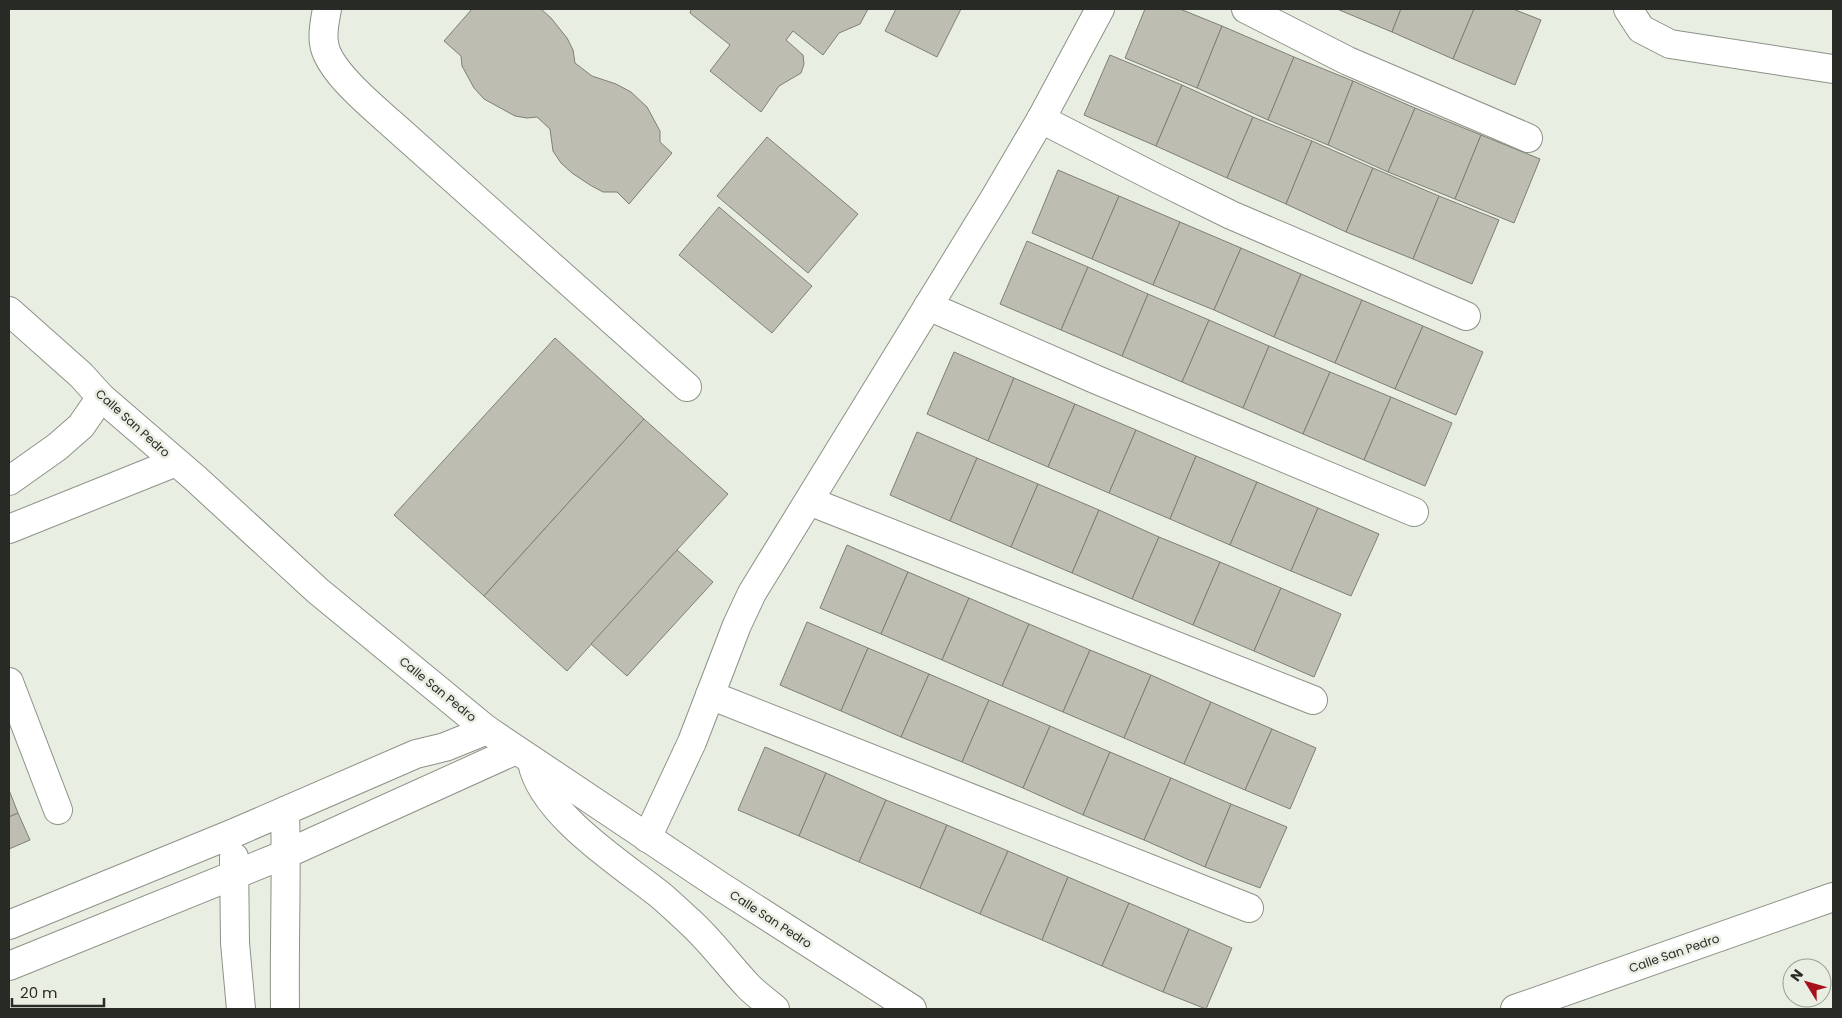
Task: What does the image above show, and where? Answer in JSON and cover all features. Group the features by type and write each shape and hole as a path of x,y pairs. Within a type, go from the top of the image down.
{"street":[{"path":"327,9 323,35 324,48 330,60 349,84 393,126 687,387"},
{"path":"647,838 692,742 737,625 752,594 994,199 1100,9"},
{"path":"1246,9 1348,61 1528,138"},
{"path":"1628,9 1641,29 1670,44 1833,69"},
{"path":"1040,119 1139,170 1232,214 1466,316"},
{"path":"928,306 1097,380 1414,512"},
{"name":"Calle San Pedro","path":"9,311 318,591 487,730 647,838 912,1009"},
{"path":"9,481 57,447 81,426 101,396"},
{"path":"9,529 176,462"},
{"path":"809,501 1313,700"},
{"path":"9,682 58,810"},
{"path":"710,695 1249,908"},
{"path":"9,924 234,833 416,754 445,747 487,730"},
{"path":"9,966 524,755 535,776 556,806 578,830 602,852 661,896 692,924 750,988 775,1009"},
{"path":"285,811 285,1009"},
{"path":"234,833 235,943 241,1009"},
{"name":"Calle San Pedro","path":"1515,1009 1833,897"}],"building":[{"path":"472,9 541,9 567,38 573,50 575,63 592,76 616,84 631,92 647,107 660,131 660,142 672,153 629,204 617,192 603,192 572,173 561,163 553,151 550,129 537,117 515,116 484,99 474,88 462,66 461,56 444,41"},
{"path":"691,9 868,9 860,24 839,33 823,55 793,31 786,40 803,55 804,64 801,73 779,86 761,112 710,71 730,45 690,13"},
{"path":"896,9 961,9 937,57 885,31"},
{"path":"1145,9 1180,9 1222,26 1197,88 1125,58"},
{"path":"1337,9 1401,9 1392,32"},
{"path":"1401,9 1474,9 1453,59 1392,32"},
{"path":"1474,9 1513,9 1541,20 1515,85 1453,59"},
{"path":"1222,26 1294,57 1268,120 1197,88"},
{"path":"1110,55 1182,85 1156,146 1084,115"},
{"path":"1294,57 1353,81 1328,145 1268,120"},
{"path":"1353,81 1415,108 1388,172 1328,145"},
{"path":"1182,85 1253,117 1227,178 1156,146"},
{"path":"1415,108 1481,135 1455,199 1388,172"},
{"path":"1253,117 1312,141 1286,204 1227,178"},
{"path":"1481,135 1540,159 1514,223 1455,199"},
{"path":"767,137 858,214 808,273 717,196"},
{"path":"1312,141 1373,168 1346,232 1286,204"},
{"path":"1373,168 1439,196 1413,259 1346,232"},
{"path":"1058,170 1119,196 1092,259 1032,233"},
{"path":"1119,196 1180,222 1153,285 1092,259"},
{"path":"1439,196 1499,220 1472,284 1413,259"},
{"path":"719,207 812,286 772,333 679,255"},
{"path":"1180,222 1241,248 1214,310 1153,285"},
{"path":"1027,241 1088,267 1061,330 1000,304"},
{"path":"1241,248 1301,274 1274,337 1214,310"},
{"path":"1088,267 1148,294 1122,356 1061,330"},
{"path":"1301,274 1362,300 1335,363 1274,337"},
{"path":"1148,294 1209,320 1182,382 1122,356"},
{"path":"1362,300 1423,326 1395,389 1335,363"},
{"path":"1209,320 1269,346 1243,408 1182,382"},
{"path":"1423,326 1483,352 1456,415 1395,389"},
{"path":"555,338 644,419 484,596 394,515"},
{"path":"1269,346 1330,372 1303,434 1243,408"},
{"path":"954,352 1014,378 988,441 927,414"},
{"path":"1330,372 1391,397 1364,460 1303,434"},
{"path":"1014,378 1075,404 1048,467 988,441"},
{"path":"1391,397 1452,423 1425,486 1364,460"},
{"path":"1075,404 1136,430 1109,493 1048,467"},
{"path":"644,419 728,494 567,671 484,596"},
{"path":"1136,430 1196,456 1170,519 1109,493"},
{"path":"917,432 977,458 950,521 890,495"},
{"path":"1196,456 1257,482 1230,545 1170,519"},
{"path":"977,458 1038,484 1011,547 950,521"},
{"path":"1257,482 1318,508 1291,571 1230,545"},
{"path":"1038,484 1099,510 1072,573 1011,547"},
{"path":"1318,508 1379,534 1351,596 1291,571"},
{"path":"1099,510 1159,537 1132,599 1072,573"},
{"path":"1159,537 1220,562 1193,625 1132,599"},
{"path":"847,545 908,572 881,634 820,608"},
{"path":"677,550 713,582 627,676 591,644"},
{"path":"1220,562 1281,588 1254,651 1193,625"},
{"path":"908,572 969,598 942,660 881,634"},
{"path":"1281,588 1341,614 1314,677 1254,651"},
{"path":"969,598 1029,624 1002,686 942,660"},
{"path":"807,622 868,648 841,711 780,685"},
{"path":"1029,624 1090,650 1063,712 1002,686"},
{"path":"868,648 929,674 901,737 841,711"},
{"path":"1090,650 1151,675 1124,738 1063,712"},
{"path":"929,674 989,700 962,762 901,737"},
{"path":"1151,675 1211,702 1184,764 1124,738"},
{"path":"989,700 1050,726 1023,788 962,762"},
{"path":"1211,702 1272,729 1245,790 1184,764"},
{"path":"1050,726 1110,752 1083,815 1023,788"},
{"path":"1272,729 1316,748 1290,809 1245,790"},
{"path":"765,747 826,773 799,836 738,810"},
{"path":"1110,752 1171,778 1144,840 1083,815"},
{"path":"826,773 886,800 859,862 799,836"},
{"path":"1171,778 1231,804 1205,867 1144,840"},
{"path":"9,790 18,813 9,817"},
{"path":"886,800 947,825 920,888 859,862"},
{"path":"1231,804 1287,827 1260,888 1205,867"},
{"path":"18,813 30,840 9,849 9,817"},
{"path":"947,825 1008,851 980,914 920,888"},
{"path":"1008,851 1068,877 1042,940 980,914"},
{"path":"1068,877 1129,903 1102,966 1042,940"},
{"path":"1129,903 1189,929 1163,992 1102,966"},
{"path":"1189,929 1232,948 1206,1009 1163,992"}]}
